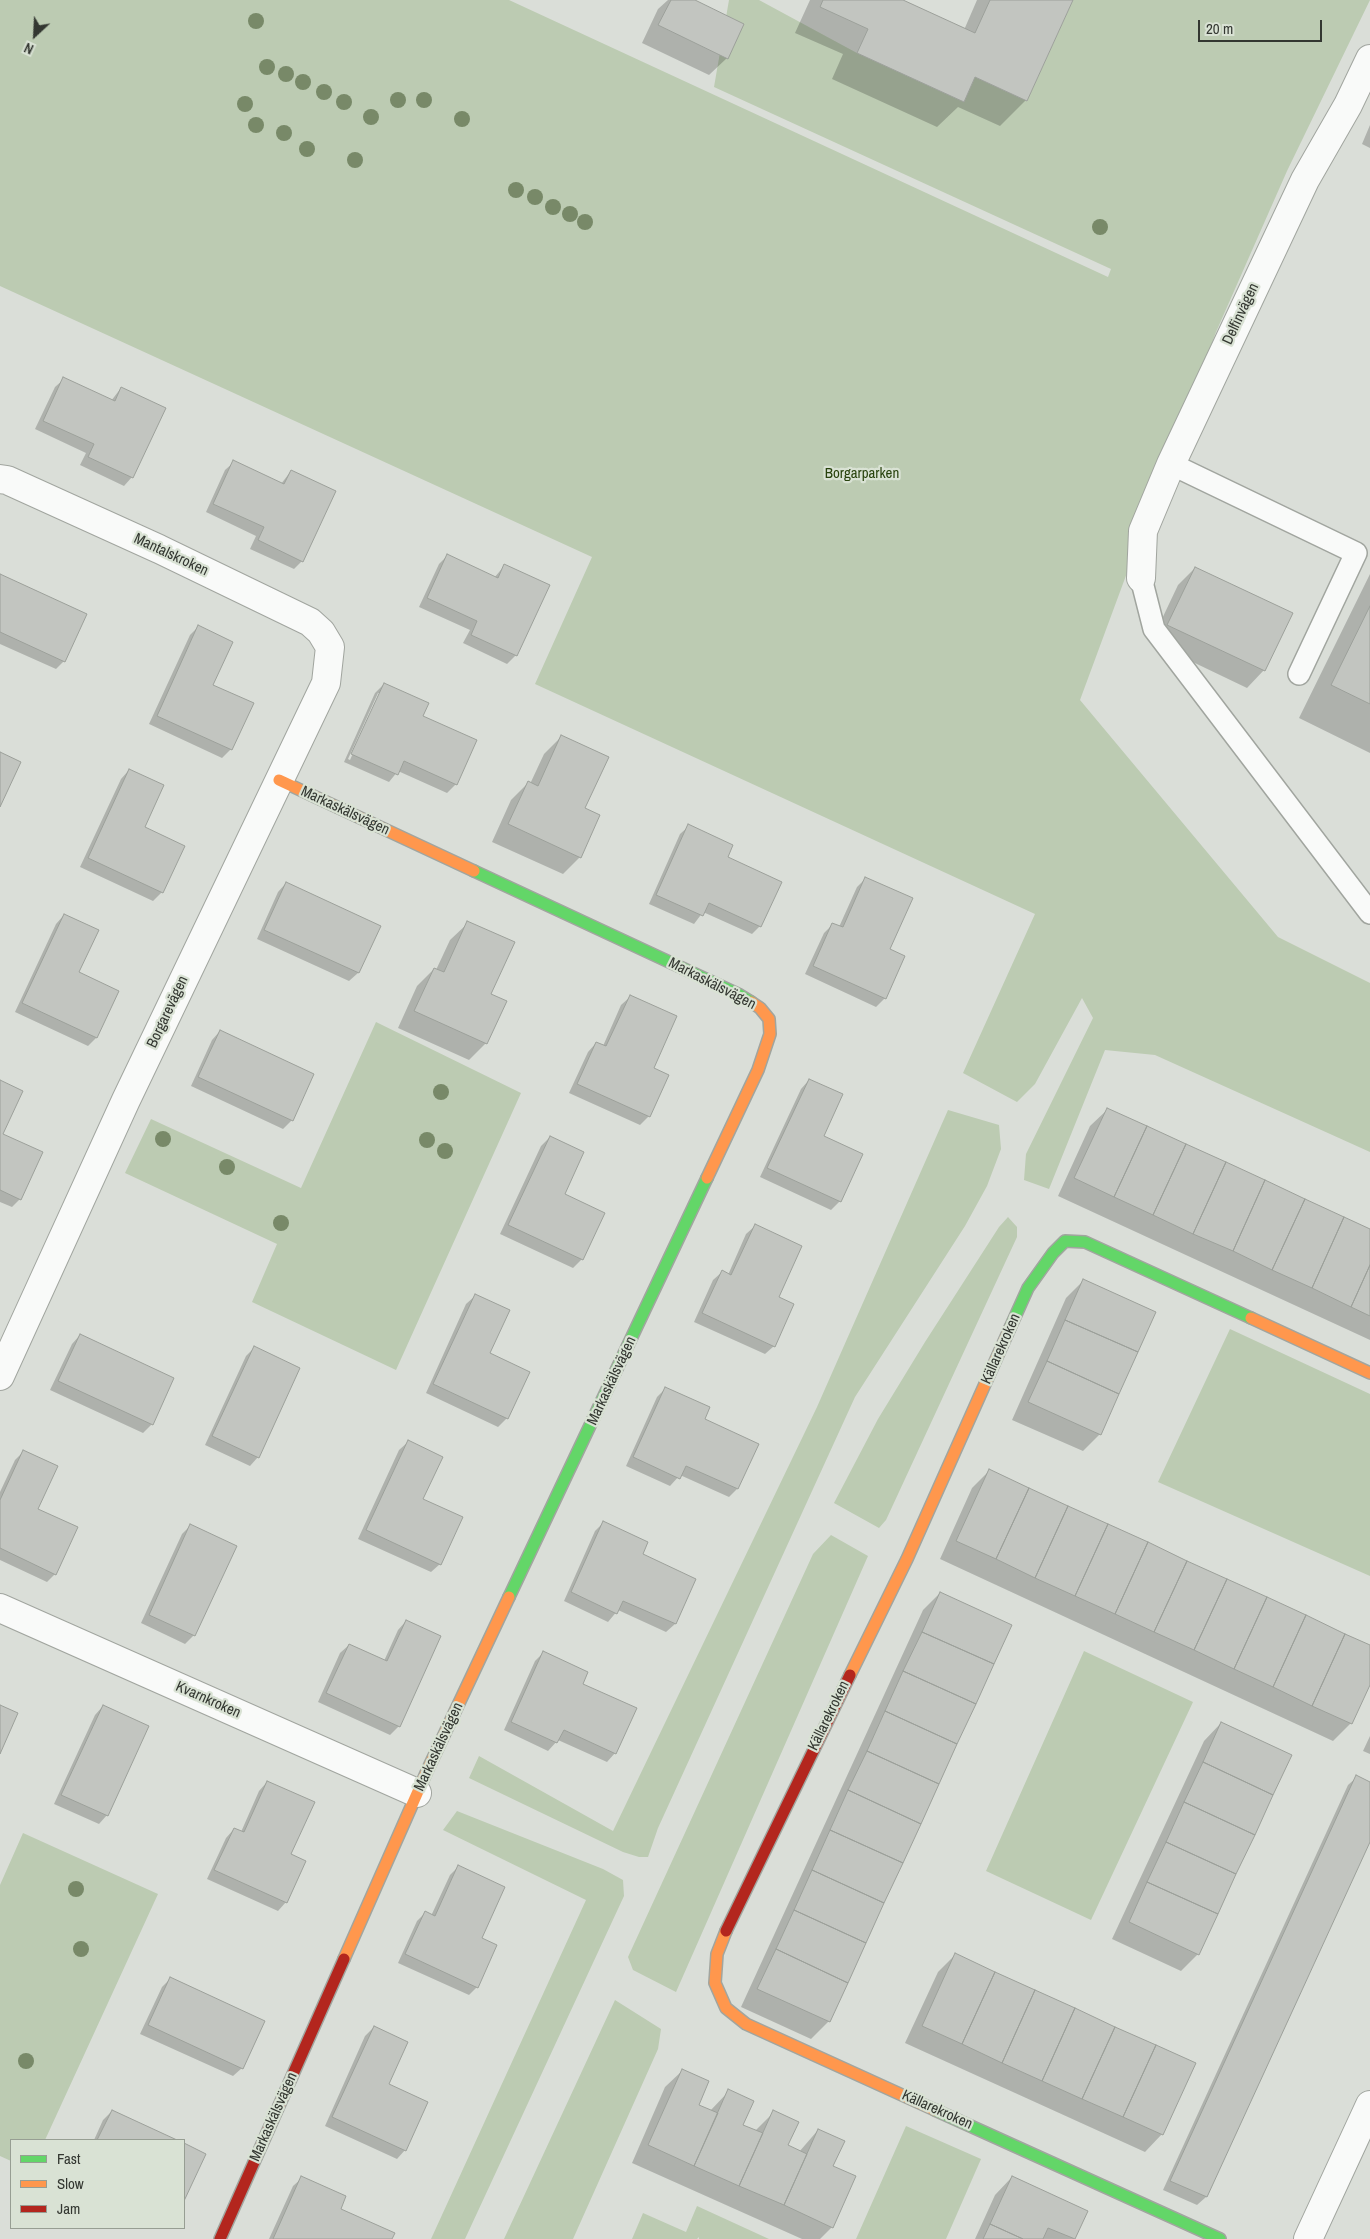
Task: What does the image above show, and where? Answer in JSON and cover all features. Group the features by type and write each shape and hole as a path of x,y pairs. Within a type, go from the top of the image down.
{"street":[{"name":"Delfinvägen","path":"1141,578 1143,531 1171,464 1304,180 1348,106 1370,59"},
{"name":"Mantalskroken","path":"0,479 7,480 159,549 310,622 321,632 330,647"},
{"name":"Borgarevägen","path":"0,1376 118,1118 326,683 330,647"},
{"name":"Markaskälsvägen","path":"220,2239 417,1793 758,1070 770,1034 769,1019 760,1008 738,994 278,780"},
{"name":"Källarekroken","path":"1220,2239 746,2024 726,2008 715,1983 717,1954 732,1915 906,1559 1028,1288 1053,1252 1065,1242 1085,1242 1370,1372"},
{"name":"Kvarnkroken","path":"0,1608 417,1793"},
{"path":"1308,2239 1370,2105"}],"lane":[{"path":"1171,464 1356,553 1299,674"},
{"path":"1141,578 1154,629 1370,913"}],"green space":[{"name":"Borgarparken","path":"0,0 509,0 1108,277 1111,269 714,87 729,0 759,0 857,53 964,102 975,77 1027,101 1073,0 1370,0 1287,171 1216,332 1080,700 1278,937 1370,983 1370,1152 1155,1055 1105,1050 1049,1189 1024,1180 1026,1154 1093,1018 1082,998 1035,1084 1017,1102 963,1073 1035,914 535,684 592,557 0,286"},
{"path":"376,1022 521,1093 396,1370 252,1302 277,1244 125,1173 151,1119 301,1188"},
{"path":"948,1110 999,1125 1001,1149 987,1186 965,1226 855,1397 658,1828 648,1857 639,1857 623,1852 469,1778 479,1756 613,1831 817,1407"},
{"path":"1008,1217 1017,1227 1017,1237 886,1520 879,1528 834,1503 878,1419 999,1227"},
{"path":"1230,1329 1370,1394 1370,1576 1158,1482"},
{"path":"831,1535 868,1556 676,1992 633,1970 628,1957 813,1554"},
{"path":"1084,1651 1193,1702 1091,1920 986,1871"},
{"path":"457,1811 603,1869 623,1880 624,1896 465,2239 431,2239 586,1900 443,1830"},
{"path":"23,1833 158,1894 45,2139 10,2139 10,2161 0,2156 0,1885"},
{"path":"615,2000 661,2029 658,2049 573,2239 504,2239"},
{"path":"906,2126 981,2159 946,2239 856,2239"},
{"path":"697,2206 769,2239 699,2239 699,2237 697,2239 632,2239 643,2213 686,2232"}],"building":[{"path":"671,0 695,0 744,24 728,59 658,25"},
{"path":"823,0 903,0 975,33 990,0 1073,0 1027,101 975,77 964,102 857,53 868,29 820,7"},
{"path":"63,377 115,401 121,387 166,408 133,478 88,457 94,444 43,421"},
{"path":"233,460 284,484 291,470 336,491 303,562 258,540 264,527 213,504"},
{"path":"447,554 498,578 504,564 550,585 517,656 471,635 477,621 427,598"},
{"path":"1195,567 1293,613 1265,671 1167,625"},
{"path":"0,574 87,614 65,662 0,632"},
{"path":"1370,606 1370,704 1331,685"},
{"path":"198,625 233,642 213,685 254,703 232,750 157,716"},
{"path":"384,683 429,703 423,716 477,740 457,785 404,761 398,775 351,754"},
{"path":"561,735 609,757 585,808 600,815 581,858 508,824 528,781 538,786"},
{"path":"0,752 21,762 0,807"},
{"path":"129,769 164,785 145,827 185,846 163,893 88,858"},
{"path":"688,824 733,845 728,857 782,882 761,927 709,903 703,916 656,895"},
{"path":"865,877 913,898 890,949 905,956 886,999 813,966 832,923 843,927"},
{"path":"286,882 381,926 359,973 264,930"},
{"path":"64,914 99,930 79,972 119,991 97,1038 22,1003"},
{"path":"467,921 515,942 491,994 507,1001 487,1044 414,1011 434,968 444,972"},
{"path":"630,995 677,1016 654,1068 669,1075 650,1117 577,1084 596,1042 606,1046"},
{"path":"220,1030 314,1074 293,1121 198,1077"},
{"path":"809,1079 843,1094 824,1136 863,1154 841,1202 767,1168"},
{"path":"0,1080 23,1091 3,1134 43,1152 21,1200 0,1190"},
{"path":"1107,1108 1147,1126 1114,1197 1074,1178"},
{"path":"1147,1126 1186,1144 1153,1215 1114,1197"},
{"path":"550,1136 584,1152 565,1194 605,1213 583,1260 508,1225"},
{"path":"1186,1144 1226,1162 1193,1234 1153,1215"},
{"path":"1226,1162 1265,1180 1233,1251 1193,1234"},
{"path":"1265,1180 1305,1199 1272,1270 1233,1251"},
{"path":"1305,1199 1344,1217 1312,1288 1272,1270"},
{"path":"1344,1217 1370,1229 1370,1265 1351,1307 1312,1288"},
{"path":"755,1224 802,1246 779,1297 794,1304 775,1347 702,1313 722,1270 731,1275"},
{"path":"1370,1265 1370,1316 1351,1307"},
{"path":"1083,1279 1156,1312 1138,1352 1065,1320"},
{"path":"475,1294 510,1310 490,1353 530,1372 508,1419 433,1384"},
{"path":"1065,1320 1138,1352 1119,1394 1047,1361"},
{"path":"80,1334 174,1378 153,1425 58,1381"},
{"path":"254,1346 300,1368 259,1458 212,1436"},
{"path":"1047,1361 1119,1394 1101,1435 1028,1402"},
{"path":"665,1387 710,1407 705,1419 759,1444 738,1489 686,1466 680,1479 633,1457"},
{"path":"408,1440 443,1457 423,1499 463,1517 441,1565 366,1530"},
{"path":"23,1450 58,1466 38,1509 78,1527 56,1575 0,1548 0,1500"},
{"path":"989,1469 1029,1488 996,1559 956,1541"},
{"path":"1029,1488 1068,1506 1035,1578 996,1559"},
{"path":"1068,1506 1108,1524 1075,1596 1035,1578"},
{"path":"603,1521 648,1542 643,1554 696,1579 676,1624 623,1601 617,1614 571,1592"},
{"path":"190,1524 237,1546 195,1636 149,1615"},
{"path":"1108,1524 1148,1542 1115,1614 1075,1596"},
{"path":"1148,1542 1187,1561 1154,1632 1115,1614"},
{"path":"1187,1561 1227,1579 1194,1650 1154,1632"},
{"path":"1227,1579 1267,1597 1234,1669 1194,1650"},
{"path":"940,1592 1012,1625 994,1664 922,1632"},
{"path":"1267,1597 1306,1615 1273,1687 1234,1669"},
{"path":"1306,1615 1345,1634 1312,1706 1273,1687"},
{"path":"406,1620 441,1636 400,1727 326,1693 349,1644 387,1661"},
{"path":"922,1632 994,1664 976,1704 903,1671"},
{"path":"1345,1634 1370,1645 1370,1685 1352,1724 1312,1706"},
{"path":"543,1651 588,1672 583,1684 637,1708 616,1754 564,1730 557,1743 511,1722"},
{"path":"903,1671 976,1704 957,1744 885,1711"},
{"path":"0,1705 18,1713 0,1754"},
{"path":"103,1705 149,1726 108,1816 61,1795"},
{"path":"885,1711 957,1744 939,1784 867,1751"},
{"path":"1221,1722 1292,1755 1273,1795 1203,1762"},
{"path":"867,1751 939,1784 921,1824 848,1790"},
{"path":"1203,1762 1273,1795 1255,1835 1184,1802"},
{"path":"1356,1775 1370,1782 1370,1842 1207,2197 1170,2181"},
{"path":"267,1781 315,1802 291,1854 306,1861 287,1903 214,1870 234,1828 244,1832"},
{"path":"848,1790 921,1824 903,1863 830,1830"},
{"path":"1184,1802 1255,1835 1236,1874 1166,1842"},
{"path":"830,1830 903,1863 884,1903 812,1870"},
{"path":"1166,1842 1236,1874 1218,1914 1147,1882"},
{"path":"458,1865 505,1887 482,1938 497,1945 478,1988 405,1954 425,1911 435,1916"},
{"path":"812,1870 884,1903 866,1943 794,1910"},
{"path":"1147,1882 1218,1914 1199,1955 1129,1922"},
{"path":"794,1910 866,1943 848,1983 776,1949"},
{"path":"776,1949 848,1983 830,2022 757,1989"},
{"path":"955,1953 995,1972 962,2044 922,2026"},
{"path":"995,1972 1035,1990 1002,2063 962,2044"},
{"path":"170,1977 265,2021 243,2069 148,2025"},
{"path":"1035,1990 1075,2008 1042,2081 1002,2063"},
{"path":"1075,2008 1115,2027 1082,2099 1042,2081"},
{"path":"374,2026 408,2042 389,2084 428,2102 406,2151 332,2117"},
{"path":"1115,2027 1156,2045 1123,2117 1082,2099"},
{"path":"1156,2045 1196,2063 1163,2135 1123,2117"},
{"path":"682,2069 709,2081 699,2105 718,2113 694,2166 648,2145"},
{"path":"728,2089 754,2101 743,2125 763,2133 739,2186 694,2166"},
{"path":"112,2110 175,2139 98,2139"},
{"path":"773,2110 799,2122 788,2145 807,2154 784,2205 739,2186"},
{"path":"818,2129 845,2141 833,2166 856,2176 833,2228 784,2205"},
{"path":"185,2144 206,2154 185,2199"},
{"path":"301,2176 346,2196 341,2209 395,2233 392,2239 273,2239"},
{"path":"1012,2176 1088,2211 1075,2239 1048,2228 1043,2239 1023,2239 990,2224"},
{"path":"990,2224 1023,2239 983,2239"}],"traffic: fast":[{"path":"474,871 738,994 751,1002"},
{"path":"509,1597 707,1178"},
{"path":"1010,1328 1028,1288 1053,1253 1065,1241 1085,1242 1251,1318"},
{"path":"935,2110 1220,2239"}],"traffic: slow":[{"path":"279,780 474,871"},
{"path":"707,1178 758,1070 770,1034 769,1019 760,1008 751,1002"},
{"path":"1251,1318 1370,1373"},
{"path":"850,1675 907,1559 1010,1328"},
{"path":"344,1959 427,1771 509,1597"},
{"path":"726,1931 717,1954 715,1983 726,2008 746,2024 935,2110"}],"traffic: jam":[{"path":"726,1931 850,1675"},
{"path":"220,2239 344,1959"}]}
